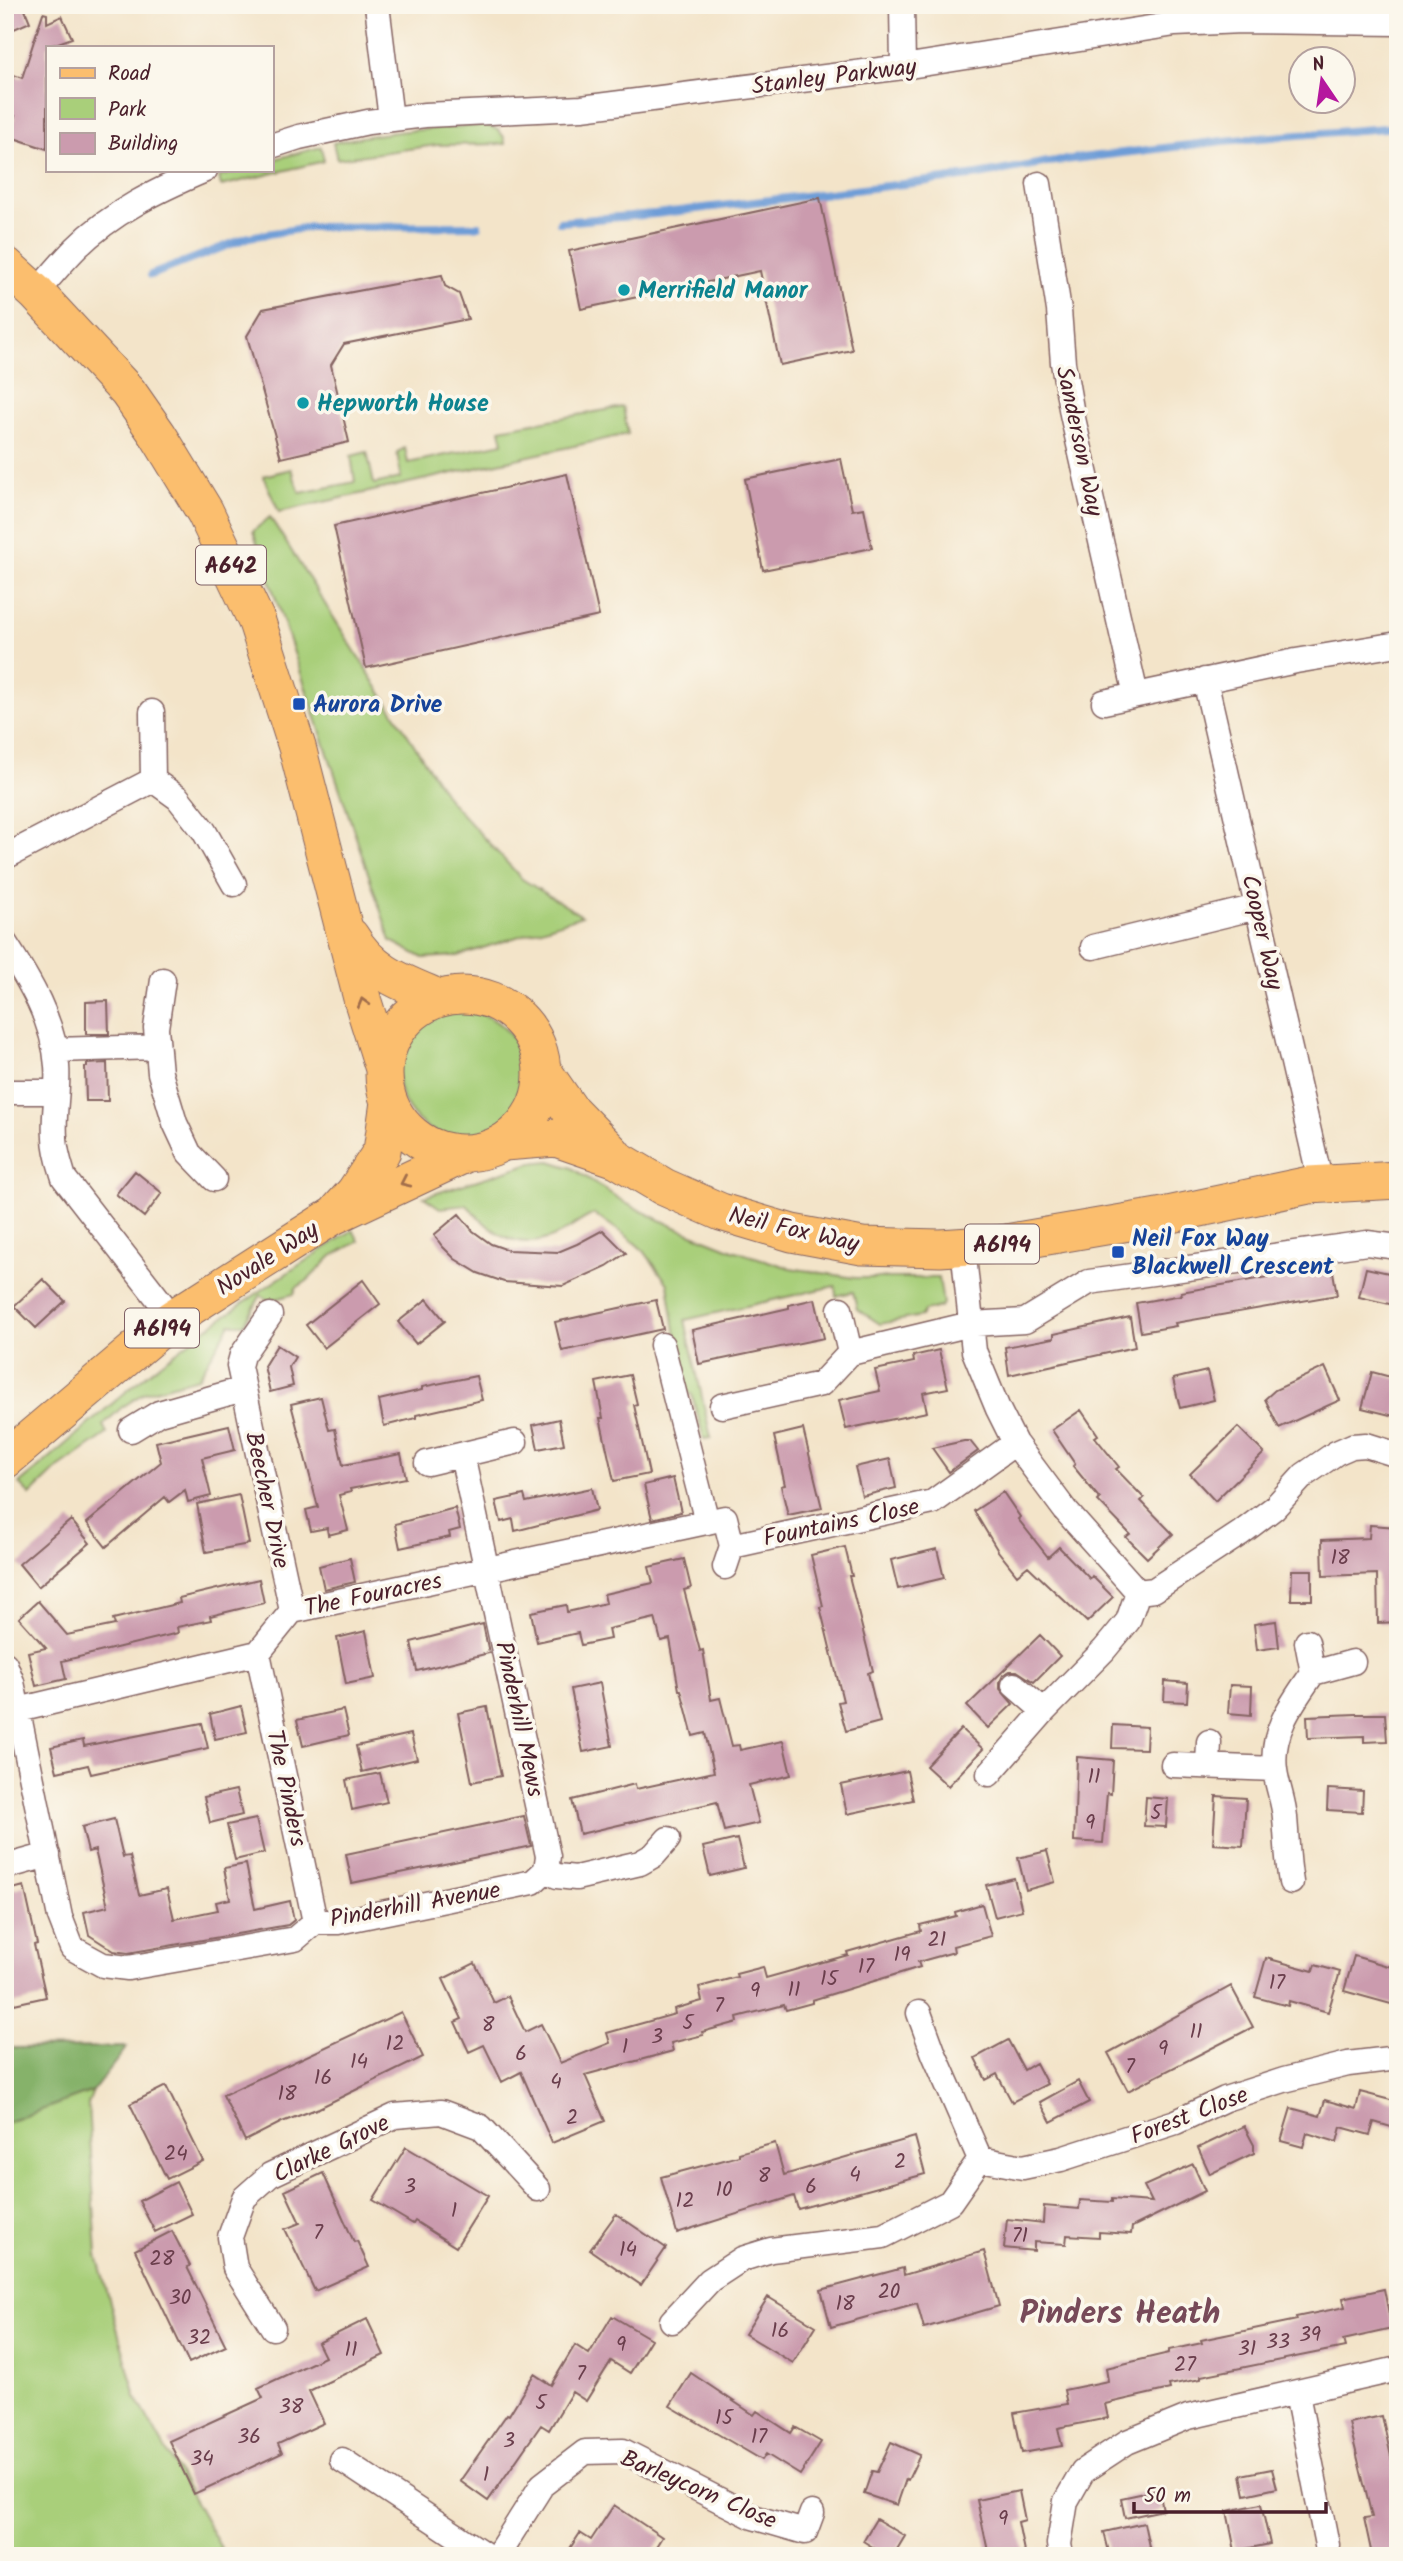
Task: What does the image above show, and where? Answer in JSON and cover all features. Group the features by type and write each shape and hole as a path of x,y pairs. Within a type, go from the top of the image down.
{"main road":[{"name":"A642","path":"5,265 36,293 128,393 158,435 205,512 257,622 297,747 386,1085"},
{"name":"A642","path":"344,926 358,949 374,967 391,978 439,998"},
{"name":"A6194","path":"461,995 485,997 501,1004 515,1013 537,1042 543,1071 539,1098 531,1115 519,1130 504,1142 479,1152 452,1152 427,1144 405,1128 396,1117 386,1085 394,1035 405,1019 439,998 461,995"},
{"name":"Neil Fox Way","path":"543,1071 570,1110 617,1159"},
{"name":"Novale Way","path":"333,1216 355,1192 383,1151 386,1085"},
{"name":"Neil Fox Way","path":"504,1142 556,1138 617,1159 664,1187 721,1212 792,1233 862,1246 940,1248 1000,1244 1321,1184 1398,1181"},
{"name":"Novale Way","path":"5,1460 173,1318 333,1216 467,1153"}],"street":[{"path":"377,5 391,119"},
{"path":"902,5 903,67"},
{"name":"Stanley Parkway","path":"273,145 333,128 391,119 582,108 903,67 1175,24 1241,21 1398,23"},
{"path":"36,293 75,249 112,218 145,197 201,172"},
{"name":"Sanderson Way","path":"1039,184 1072,414 1136,695"},
{"path":"1104,702 1296,661 1398,645"},
{"name":"Cooper Way","path":"1205,680 1321,1184"},
{"path":"152,712 153,780"},
{"path":"5,857 153,780"},
{"path":"153,780 178,798 198,822 234,884"},
{"path":"1093,947 1257,907"},
{"path":"5,943 35,993 52,1034 57,1067 54,1135 64,1178 173,1318"},
{"path":"163,980 156,1028 160,1073 175,1124 190,1153 214,1179"},
{"path":"55,1050 158,1047"},
{"path":"5,1092 56,1092"},
{"path":"722,1406 821,1384 850,1353 971,1324 1025,1321 1089,1282 1367,1243 1398,1247"},
{"path":"962,1247 974,1351 985,1381 1015,1443 1065,1510 1138,1592"},
{"path":"840,1308 850,1353"},
{"name":"Beecher Drive","path":"270,1315 242,1355 239,1366 292,1611"},
{"path":"662,1345 707,1522"},
{"path":"131,1430 159,1413 243,1389"},
{"path":"426,1463 515,1442"},
{"name":"Fountains Close","path":"707,1522 725,1518 729,1557 933,1502 1015,1443"},
{"path":"1138,1592 1154,1590 1241,1533 1274,1508 1304,1475 1336,1453 1352,1446 1366,1446 1398,1455"},
{"name":"Pinderhill Mews","path":"462,1455 548,1856 546,1870"},
{"name":"The Fouracres","path":"258,1653 292,1611 707,1522"},
{"path":"989,1774 1128,1621 1138,1592"},
{"path":"1307,1642 1313,1673"},
{"path":"18,1710 258,1653"},
{"name":"The Pinders","path":"258,1653 315,1922"},
{"path":"1291,1882 1285,1816 1275,1769 1275,1745 1285,1714 1313,1673 1353,1662"},
{"name":"Pinderhill Avenue","path":"5,1664 18,1710 60,1917 72,1948 103,1965 128,1968 295,1939 315,1922 338,1922 533,1882 546,1870"},
{"path":"1014,1685 1044,1711"},
{"path":"1173,1765 1208,1754 1275,1769"},
{"path":"546,1870 557,1877 576,1878 640,1863 654,1856 668,1839"},
{"path":"5,1867 48,1855"},
{"path":"672,2321 710,2280 742,2259 771,2250 883,2236 950,2202 980,2159 919,2013"},
{"name":"Forest Close","path":"980,2159 1023,2167 1061,2159 1176,2122 1225,2099 1284,2080 1348,2064 1398,2058"},
{"name":"Clarke Grove","path":"273,2328 235,2267 230,2237 244,2198 270,2175 395,2116 441,2112 481,2127 538,2189"},
{"path":"1061,2556 1059,2544 1066,2501 1083,2471 1127,2442 1188,2417 1398,2369"},
{"path":"1297,2394 1327,2545"},
{"name":"Barleycorn Close","path":"497,2556 542,2485 585,2452 623,2451 753,2517 805,2532 812,2513"},
{"path":"342,2460 487,2556"}],"green space":[{"path":"484,125 498,131 505,144 437,145 337,159 333,143 389,133"},
{"path":"321,147 324,161 221,186 219,177 235,172 273,172 273,159"},
{"path":"623,407 628,434 279,512 263,476 291,469 300,493 355,482 351,456 367,452 374,484 401,478 397,452 405,448 408,463 503,443 500,429"},
{"path":"270,517 449,800 522,879 582,916 458,956 423,958 391,941 253,531"},
{"path":"461,1011 485,1016 506,1029 519,1050 524,1074 519,1098 506,1119 485,1132 461,1137 437,1132 416,1119 403,1098 398,1074 403,1050 416,1029 437,1016"},
{"path":"550,1161 572,1168 627,1204 675,1227 733,1250 790,1268 855,1278 939,1278 943,1304 924,1311 921,1316 880,1324 857,1309 853,1292 836,1296 835,1286 685,1320 711,1438 704,1439 692,1395 684,1390 668,1284 644,1251 628,1237 594,1214 550,1238 525,1242 514,1240 493,1230 467,1205 440,1208 424,1197 531,1163"},
{"path":"353,1230 359,1241 332,1256 296,1288 294,1294 269,1301 261,1295 244,1324 230,1324 198,1378 144,1393 121,1408 103,1425 107,1434 58,1468 30,1495 19,1484 125,1393 192,1340"},
{"path":"127,2047 93,2091 5,2123 5,2048"},
{"path":"93,2091 88,2104 97,2255 136,2397 221,2548 211,2556 5,2556 5,2123"}],"building":[{"path":"5,5 23,5 30,22 5,33"},
{"path":"43,13 47,14 47,23 62,16 72,38 46,46 46,149 8,136 15,116 5,113 5,102 14,75 22,78"},
{"name":"Merrifield Manor","path":"820,198 852,350 780,365 760,271 581,309 569,251"},
{"name":"Hepworth House","path":"442,275 445,286 459,294 468,319 344,344 331,365 349,442 281,458 247,336 263,309"},
{"path":"841,459 852,510 864,508 872,548 763,570 745,479"},
{"path":"567,474 599,616 366,668 334,526"},
{"path":"108,1001 109,1034 86,1034 86,1002"},
{"path":"107,1063 108,1101 86,1101 85,1067 87,1064"},
{"path":"135,1171 162,1193 144,1217 116,1194"},
{"path":"459,1214 473,1231 491,1244 508,1250 558,1252 603,1230 626,1253 607,1266 563,1286 504,1282 478,1273 455,1259 434,1235"},
{"path":"1332,1266 1337,1295 1175,1323 1176,1326 1141,1332 1136,1303 1182,1295 1181,1292"},
{"path":"1366,1268 1398,1275 1394,1305 1359,1297"},
{"path":"43,1279 65,1301 36,1328 14,1306"},
{"path":"363,1280 380,1304 324,1348 306,1325"},
{"path":"427,1299 445,1321 416,1344 398,1322"},
{"path":"815,1299 824,1338 699,1364 692,1330 789,1308 789,1305"},
{"path":"656,1300 663,1329 562,1351 555,1322"},
{"path":"1130,1317 1135,1347 1009,1375 1005,1347 1054,1338 1054,1334"},
{"path":"277,1345 295,1357 289,1367 293,1386 270,1392 264,1366"},
{"path":"939,1350 948,1388 923,1393 927,1412 846,1429 839,1400 880,1391 875,1370 914,1362 913,1356"},
{"path":"1325,1367 1340,1400 1279,1428 1265,1399 1275,1390"},
{"path":"1207,1371 1214,1400 1180,1408 1173,1379"},
{"path":"1372,1372 1398,1379 1398,1417 1362,1408"},
{"path":"630,1375 649,1474 614,1481 600,1418 603,1418 596,1382"},
{"path":"476,1376 482,1400 416,1415 416,1418 384,1426 379,1400 422,1390 422,1387"},
{"path":"321,1397 329,1430 335,1429 343,1465 401,1454 406,1478 350,1489 351,1492 339,1495 348,1530 328,1535 327,1528 311,1531 306,1510 318,1507 291,1404"},
{"path":"1081,1410 1098,1435 1095,1437 1119,1467 1116,1469 1144,1498 1141,1501 1173,1534 1147,1558 1126,1537 1130,1534 1098,1501 1100,1499 1073,1466 1075,1464 1052,1430"},
{"path":"559,1419 564,1444 538,1449 533,1425"},
{"path":"229,1425 235,1450 202,1458 211,1496 188,1502 185,1490 169,1502 165,1497 106,1547 87,1523 161,1462 156,1442"},
{"path":"1238,1427 1264,1453 1215,1501 1190,1474"},
{"path":"803,1429 822,1508 788,1515 781,1486 785,1485 774,1436"},
{"path":"970,1441 978,1451 949,1472 932,1448"},
{"path":"890,1459 896,1488 862,1496 855,1467"},
{"path":"673,1478 681,1512 652,1519 644,1485"},
{"path":"592,1488 597,1510 515,1531 513,1519 501,1522 496,1501 524,1495 526,1502"},
{"path":"1003,1492 1020,1517 1018,1519 1048,1557 1059,1547 1090,1579 1092,1576 1113,1597 1087,1622 1028,1566 1017,1575 998,1551 974,1511"},
{"path":"239,1495 249,1544 206,1552 197,1504"},
{"path":"455,1508 460,1529 449,1532 450,1537 400,1548 395,1524"},
{"path":"71,1520 90,1543 38,1587 19,1564"},
{"path":"1370,1525 1398,1527 1398,1622 1378,1623 1377,1574 1323,1576 1322,1540 1369,1538"},
{"path":"845,1547 852,1576 849,1576 873,1671 868,1673 880,1722 846,1731 838,1702 843,1701 820,1607 823,1606 811,1555"},
{"path":"937,1549 944,1578 898,1589 891,1560"},
{"path":"350,1558 355,1582 324,1589 319,1566"},
{"path":"684,1559 691,1588 684,1590 700,1651 703,1650 711,1700 720,1698 732,1746 739,1745 740,1750 783,1741 791,1775 749,1785 759,1823 724,1831 717,1802 580,1834 572,1800 635,1784 636,1789 714,1772 705,1733 693,1736 679,1690 670,1639 661,1641 655,1618 608,1629 610,1639 581,1645 578,1633 537,1642 531,1612 566,1605 567,1612 606,1603 604,1594 653,1583 649,1567"},
{"path":"1292,1570 1312,1570 1312,1600 1291,1600"},
{"path":"259,1579 264,1603 210,1616 211,1620 177,1627 178,1633 62,1661 66,1679 36,1686 28,1652 46,1648 19,1618 38,1601 67,1635 115,1625 113,1619 180,1603 179,1598"},
{"path":"1276,1621 1279,1647 1257,1650 1254,1624"},
{"path":"483,1624 489,1653 417,1671 411,1642"},
{"path":"366,1631 375,1678 346,1684 337,1638"},
{"path":"1040,1635 1060,1656 1034,1682 1017,1671 1003,1675 1000,1689 1013,1704 988,1728 967,1706"},
{"path":"1165,1681 1188,1683 1187,1702 1164,1701"},
{"path":"600,1683 612,1746 583,1752 571,1689"},
{"path":"1230,1685 1252,1686 1251,1715 1228,1713"},
{"path":"241,1706 247,1732 215,1739 210,1714"},
{"path":"487,1707 501,1776 472,1782 458,1713"},
{"path":"343,1710 349,1735 303,1746 297,1720"},
{"path":"1385,1714 1387,1741 1364,1742 1364,1736 1308,1738 1307,1716"},
{"path":"202,1723 208,1748 91,1774 88,1765 57,1772 51,1747 83,1740 84,1746"},
{"path":"1113,1725 1147,1727 1146,1749 1112,1748"},
{"path":"961,1729 983,1749 948,1786 926,1766"},
{"path":"411,1734 417,1759 362,1772 356,1746"},
{"path":"1077,1757 1113,1760 1103,1843 1074,1841"},
{"path":"907,1771 913,1800 847,1814 841,1785"},
{"path":"380,1773 387,1802 352,1810 346,1780"},
{"path":"1328,1789 1363,1791 1362,1812 1327,1810"},
{"path":"236,1790 242,1815 210,1823 204,1797"},
{"path":"1216,1796 1246,1798 1243,1846 1213,1844"},
{"path":"1146,1797 1168,1799 1166,1827 1144,1826"},
{"path":"524,1816 531,1846 352,1883 346,1854"},
{"path":"114,1819 123,1857 130,1856 139,1895 167,1889 174,1919 218,1910 216,1902 230,1899 224,1868 246,1864 255,1909 290,1901 294,1920 288,1925 128,1953 114,1951 89,1935 84,1912 108,1906 95,1850 88,1852 82,1827"},
{"path":"256,1819 264,1853 235,1860 227,1825"},
{"path":"737,1839 744,1868 710,1876 703,1847"},
{"path":"1047,1851 1055,1882 1026,1890 1018,1858"},
{"path":"1014,1878 1022,1910 995,1917 986,1885"},
{"path":"24,1886 46,1997 14,2004 5,1968 5,1891"},
{"path":"982,1904 991,1936 953,1946 954,1952 918,1962 920,1967 812,2000 812,2003 786,2010 784,2005 737,2017 738,2022 671,2043 673,2051 585,2075 605,2121 552,2143 521,2072 502,2082 484,2045 469,2052 455,2022 462,2019 443,1979 475,1963 494,2003 508,1996 525,2032 541,2024 560,2063 610,2043 607,2033 675,2014 674,2009 702,2001 699,1987 763,1967 766,1978 848,1955 847,1952 921,1931 920,1925 956,1916 955,1912"},
{"path":"1354,1956 1398,1969 1398,2006 1344,1991"},
{"path":"1266,1958 1313,1971 1315,1965 1340,1972 1328,2012 1289,2001 1288,2006 1255,1997"},
{"path":"1231,1986 1253,2027 1128,2091 1108,2053"},
{"path":"401,2012 423,2057 245,2141 223,2095"},
{"path":"1008,2040 1024,2070 1036,2063 1047,2084 1012,2102 997,2074 986,2080 975,2058"},
{"path":"1078,2081 1089,2102 1051,2122 1040,2102"},
{"path":"166,2086 203,2161 167,2179 130,2104"},
{"path":"1360,2092 1398,2102 1398,2129 1374,2122 1370,2135 1341,2127 1337,2142 1307,2133 1303,2147 1281,2141 1291,2108 1320,2116 1325,2100 1356,2109"},
{"path":"1244,2126 1254,2145 1254,2153 1210,2174 1198,2148"},
{"path":"915,2137 925,2174 798,2209 794,2196 677,2233 661,2177 739,2156 739,2153 775,2143 784,2175"},
{"path":"406,2147 488,2196 456,2247 415,2221 413,2224 373,2200"},
{"path":"1193,2164 1205,2191 1132,2227 1131,2234 1099,2232 1099,2237 1067,2235 1066,2244 1034,2242 1034,2251 1004,2248 1007,2219 1043,2223 1044,2206 1079,2209 1080,2200 1152,2202 1144,2186"},
{"path":"323,2173 354,2242 357,2241 369,2267 315,2291 285,2229 300,2223 285,2191"},
{"path":"176,2182 192,2214 155,2232 139,2201"},
{"path":"616,2214 666,2248 641,2285 590,2250"},
{"path":"172,2231 226,2346 189,2363 135,2250"},
{"path":"984,2251 999,2306 924,2328 917,2303 831,2327 821,2290 903,2268 904,2275"},
{"path":"1384,2289 1392,2329 1343,2340 1345,2347 1201,2376 1201,2379 1169,2385 1170,2389 1105,2404 1108,2418 1058,2428 1062,2446 1022,2453 1014,2413 1067,2404 1064,2390 1108,2381 1106,2368 1169,2353 1169,2350 1202,2343 1201,2340 1345,2307 1343,2298"},
{"path":"768,2297 816,2326 793,2363 745,2334"},
{"path":"612,2316 651,2339 630,2373 611,2361 586,2401 572,2392 549,2430 541,2425 488,2501 460,2481 507,2414 509,2415 534,2374 551,2385 575,2345 589,2354"},
{"path":"367,2319 384,2355 309,2391 324,2423 278,2444 282,2453 194,2494 169,2441 263,2398 258,2388 325,2357 318,2343"},
{"path":"691,2373 754,2415 757,2411 791,2433 795,2427 821,2442 800,2475 766,2454 762,2460 670,2406"},
{"path":"1382,2416 1392,2461 1394,2460 1398,2474 1398,2550 1372,2555 1364,2518 1372,2517 1349,2423"},
{"path":"891,2442 920,2455 908,2480 906,2479 897,2505 864,2494 872,2471 877,2472"},
{"path":"1272,2469 1277,2488 1245,2495 1241,2475"},
{"path":"1159,2490 1163,2510 1125,2518 1121,2498"},
{"path":"1019,2491 1025,2520 1018,2522 1025,2556 989,2556 977,2500"},
{"path":"1261,2504 1270,2544 1235,2551 1227,2511"},
{"path":"614,2505 662,2537 650,2556 565,2556 580,2533 591,2540"},
{"path":"876,2519 905,2536 893,2556 887,2556 863,2541"},
{"path":"1144,2523 1151,2556 1110,2556 1104,2532"}],"waterway":[{"path":"560,222 655,214 978,175 1048,162 1223,141 1398,127"},
{"path":"151,275 249,237 310,227 478,226"}],"place":[{"name":"Merrifield Manor","path":"624,290"},
{"name":"Hepworth House","path":"303,403"},
{"name":"Aurora Drive","path":"299,704"},
{"name":"Neil Fox Way Blackwell Crescent","path":"1118,1252"}],"district":[{"name":"Pinders Heath","path":"1120,2312"}]}
